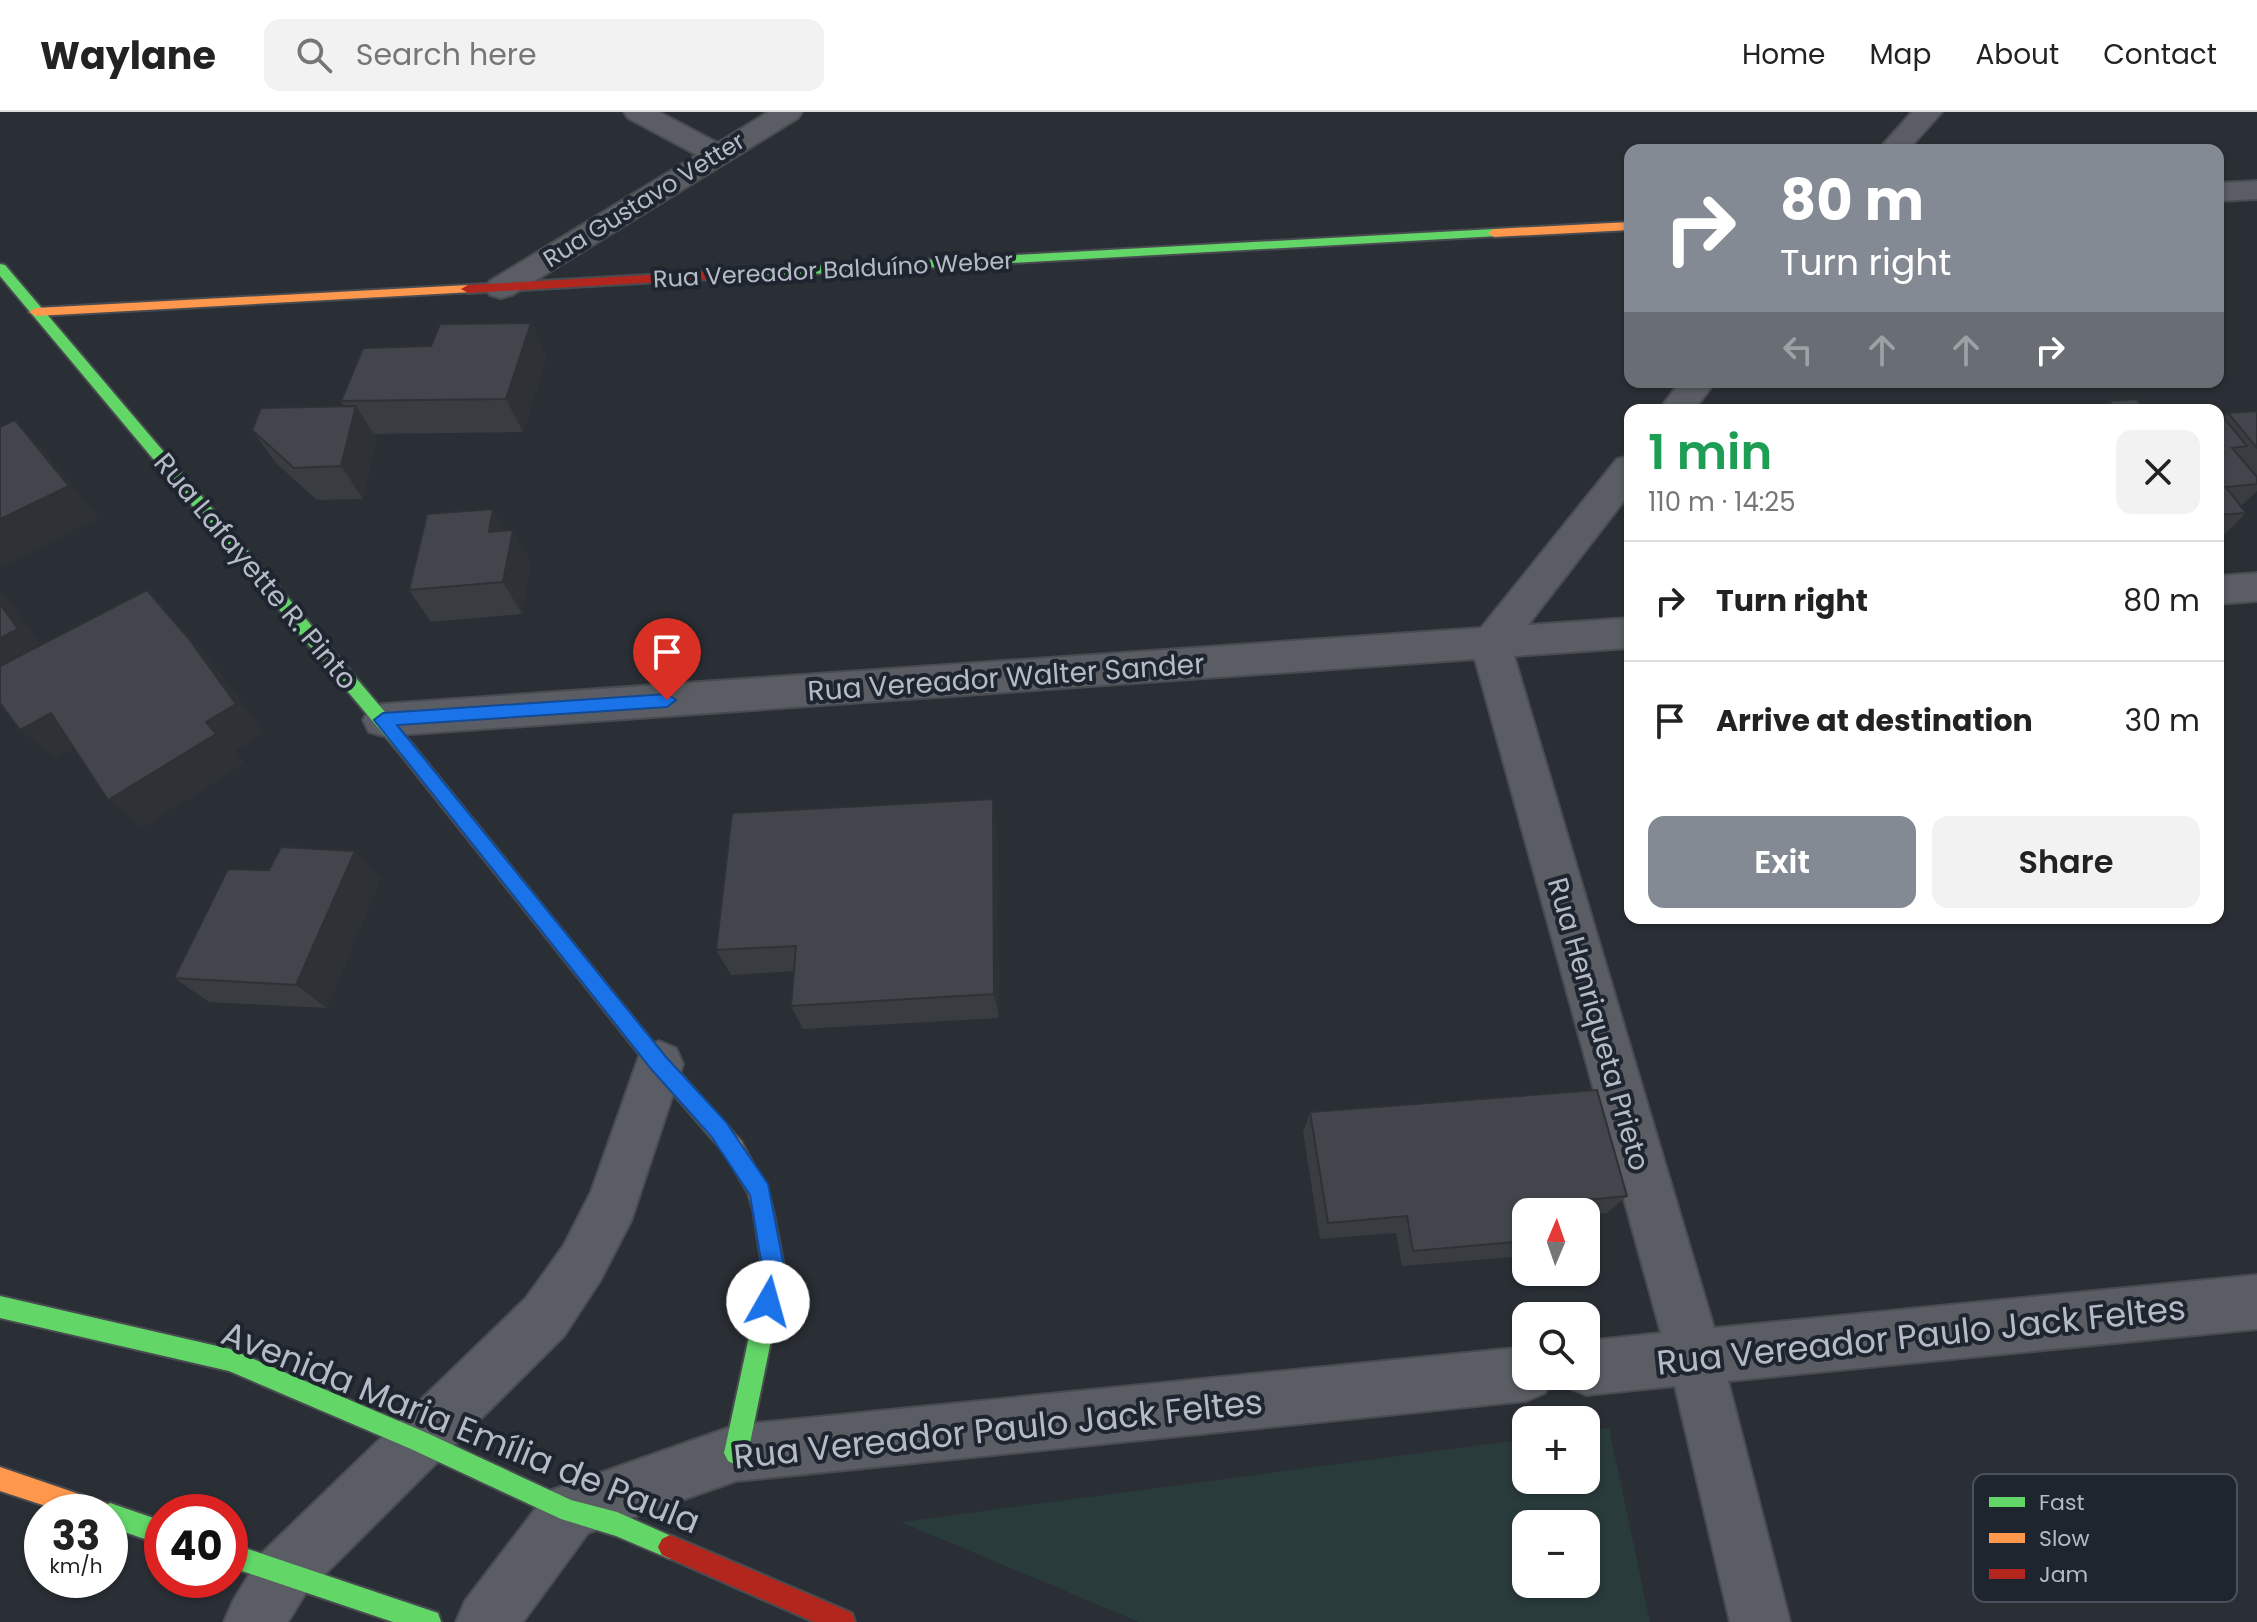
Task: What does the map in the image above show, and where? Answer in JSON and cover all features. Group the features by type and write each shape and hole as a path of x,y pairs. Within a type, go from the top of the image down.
{"street":[{"path":"638,112 717,154"},
{"name":"Rua Gustavo Vetter","path":"501,288 788,112"},
{"path":"1898,144 1928,112"},
{"path":"2224,192 2257,190"},
{"name":"Rua Vereador Balduíno Weber","path":"36,312 1624,226"},
{"name":"Rua Lafayette R. Pinto","path":"0,268 383,720 659,1064 719,1129 760,1191 774,1272 736,1453"},
{"path":"1681,404 1693,388"},
{"path":"1491,644 1624,476"},
{"path":"2224,590 2257,587"},
{"name":"Rua Vereador Walter Sander","path":"383,720 1624,633"},
{"name":"Rua Henriqueta Prieto","path":"1491,644 1695,1357 1760,1622"},
{"path":"254,1622 284,1573 545,1317 582,1263 613,1203 659,1064"},
{"name":"Rua Vereador Paulo Jack Feltes","path":"1600,1367 2257,1302"},
{"name":"Avenida Maria Emília de Paula","path":"0,1307 230,1360 419,1441 569,1511 617,1524 843,1622"},
{"name":"Rua Vereador Paulo Jack Feltes","path":"569,1511 736,1453 1512,1375"},
{"path":"0,1479 45,1494"},
{"path":"486,1622 569,1511"},
{"path":"248,1561 429,1622"}],"shaded area":[{"path":"1609,1428 1650,1622 1139,1622 901,1522 1512,1441 1512,1494 1600,1494 1600,1429"}],"building":[{"path":"531,323 506,399 341,401 363,348 431,346 440,324"},
{"path":"2137,399 2141,404 2111,404 2109,401"},
{"path":"356,406 341,466 294,468 252,430 261,408"},
{"path":"2257,411 2257,448 2228,413"},
{"path":"2224,418 2247,446 2232,448 2257,477 2257,484 2226,487 2246,513 2224,515"},
{"path":"15,420 69,486 0,519 0,427"},
{"path":"493,509 489,532 513,530 503,582 409,590 427,514"},
{"path":"147,590 189,639 236,704 206,722 216,734 108,800 51,713 20,730 0,703 0,666"},
{"path":"0,604 18,629 0,638"},
{"path":"993,799 994,994 791,1006 796,946 716,950 732,813"},
{"path":"281,847 355,851 296,985 174,978 228,869 269,870"},
{"path":"1597,1090 1627,1196 1512,1198 1512,1242 1413,1251 1407,1216 1328,1223 1310,1112"}],"traffic: fast":[{"path":"740,274 1494,233"},
{"path":"0,268 407,750"},
{"path":"736,1453 774,1272 764,1215"},
{"path":"0,1307 230,1360 419,1441 569,1511 617,1524 670,1547"},
{"path":"128,1521 144,1527"},
{"path":"248,1561 429,1622"}],"traffic: slow":[{"path":"1494,233 1624,226"},
{"path":"36,312 468,289"},
{"path":"407,750 650,1053 734,1148 758,1191 764,1215"},
{"path":"0,1479 45,1494"}],"traffic: jam":[{"path":"468,289 740,274"},
{"path":"670,1547 843,1622"}],"route":[{"path":"667,700 383,720 659,1064 719,1129 760,1191 774,1272 768,1302"}]}
